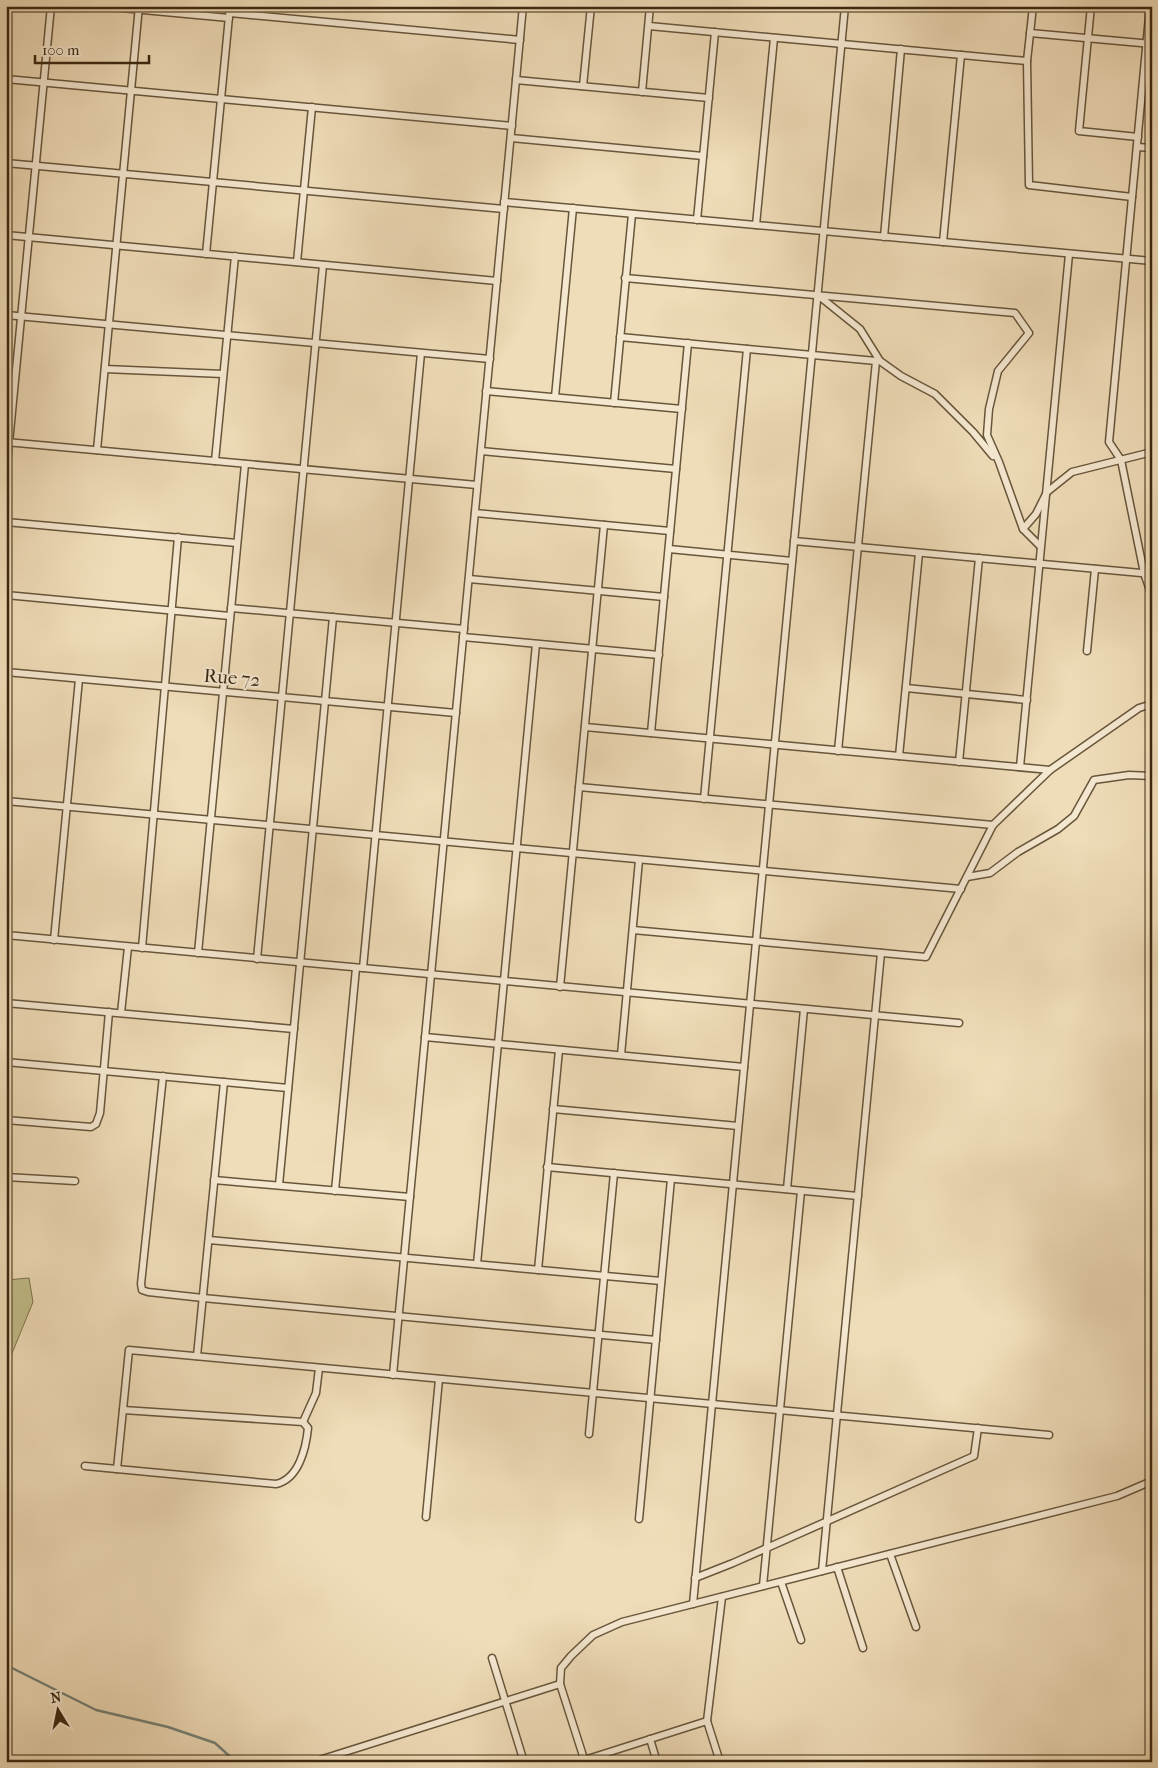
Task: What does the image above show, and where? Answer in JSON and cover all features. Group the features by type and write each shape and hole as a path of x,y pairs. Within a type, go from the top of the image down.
{"street":[{"path":"6,474 51,6"},
{"path":"100,6 230,12 520,40"},
{"path":"393,1374 523,6"},
{"path":"583,86 591,6"},
{"path":"642,92 650,6"},
{"path":"693,1604 845,6"},
{"path":"1033,6 1027,61 1029,185 1132,197"},
{"path":"1091,6 1079,131 1138,136"},
{"path":"1150,6 1149,44 1138,136 1109,442 1121,460 1152,596"},
{"path":"97,450 139,8"},
{"path":"206,254 230,12"},
{"path":"648,26 1027,61"},
{"path":"698,220 715,32"},
{"path":"1030,33 1149,44"},
{"path":"756,225 774,38"},
{"path":"884,237 901,49"},
{"path":"943,242 960,55"},
{"path":"6,79 512,126"},
{"path":"516,80 709,98"},
{"path":"297,262 312,107"},
{"path":"511,138 704,156"},
{"path":"1137,147 1152,148"},
{"path":"6,163 304,190 504,205 573,208 1152,261"},
{"path":"555,397 573,208"},
{"path":"614,403 632,214"},
{"path":"6,235 497,280"},
{"path":"1020,767 1069,254"},
{"path":"215,461 235,256"},
{"path":"257,959 324,264"},
{"path":"625,278 1015,313 1029,333 998,371 989,409 987,435 999,462 1023,529 1040,546"},
{"path":"818,295 860,329 880,361 901,376 934,394 999,462"},
{"path":"6,315 490,359"},
{"path":"620,337 876,361 838,750"},
{"path":"651,733 688,343"},
{"path":"704,799 747,349"},
{"path":"335,1191 376,835 421,353"},
{"path":"105,368 224,374"},
{"path":"486,391 682,409"},
{"path":"8,442 478,485"},
{"path":"481,451 676,469"},
{"path":"1023,529 1036,514 1047,492 1072,472 1152,452"},
{"path":"198,953 245,464"},
{"path":"475,513 670,531"},
{"path":"6,522 237,543"},
{"path":"560,986 604,525"},
{"path":"142,948 178,537"},
{"path":"794,541 1148,574"},
{"path":"669,549 792,561"},
{"path":"899,756 918,552"},
{"path":"959,762 979,558"},
{"path":"1087,652 1095,569"},
{"path":"469,579 664,597"},
{"path":"6,595 230,616"},
{"path":"231,608 464,629"},
{"path":"279,1185 333,617"},
{"path":"463,637 659,655"},
{"path":"477,1264 536,644"},
{"name":"Rue 72","path":"6,672 456,713"},
{"path":"54,940 79,679"},
{"path":"906,688 1027,700"},
{"path":"633,930 926,957 993,825 1050,770 1139,708 1152,704"},
{"path":"585,727 1050,770"},
{"path":"967,877 990,873 1018,852 1058,829 1074,816 1094,780 1129,775 1152,776"},
{"path":"579,787 993,825"},
{"path":"6,801 961,889"},
{"path":"621,1056 640,860"},
{"path":"6,936 959,1023"},
{"path":"122,1013 128,947"},
{"path":"822,1571 881,953"},
{"path":"6,1003 294,1029"},
{"path":"787,1189 804,1009"},
{"path":"6,1120 91,1127 96,1124 100,1113 110,1012"},
{"path":"425,1038 744,1067"},
{"path":"538,1270 559,1050"},
{"path":"6,1062 288,1088"},
{"path":"163,1076 141,1284 142,1290 203,1298 656,1340"},
{"path":"198,1356 224,1082"},
{"path":"553,1109 738,1126"},
{"path":"547,1167 858,1196"},
{"path":"589,1434 614,1173"},
{"path":"6,1176 75,1181"},
{"path":"639,1518 671,1179"},
{"path":"214,1180 410,1198"},
{"path":"763,1586 801,1190"},
{"path":"209,1240 661,1281"},
{"path":"118,1469 129,1350 1049,1435"},
{"path":"303,1422 316,1393 319,1368"},
{"path":"426,1517 439,1379"},
{"path":"85,1466 276,1484 284,1483 295,1472 306,1441 308,1428 303,1422 123,1410"},
{"path":"695,1578 974,1456 978,1428"},
{"path":"707,1721 582,1761 560,1684 561,1668 593,1635 622,1622 1117,1496 1152,1481"},
{"path":"890,1554 916,1627"},
{"path":"837,1567 864,1648"},
{"path":"781,1582 801,1640"},
{"path":"720,1762 707,1721 722,1597"},
{"path":"492,1658 524,1762"},
{"path":"313,1762 560,1684"},
{"path":"650,1739 657,1762"}],"shaded area":[{"path":"29,1278 33,1302 6,1368 6,1280"}],"waterway":[{"path":"6,1665 96,1710 168,1727 215,1743 236,1762"}]}
